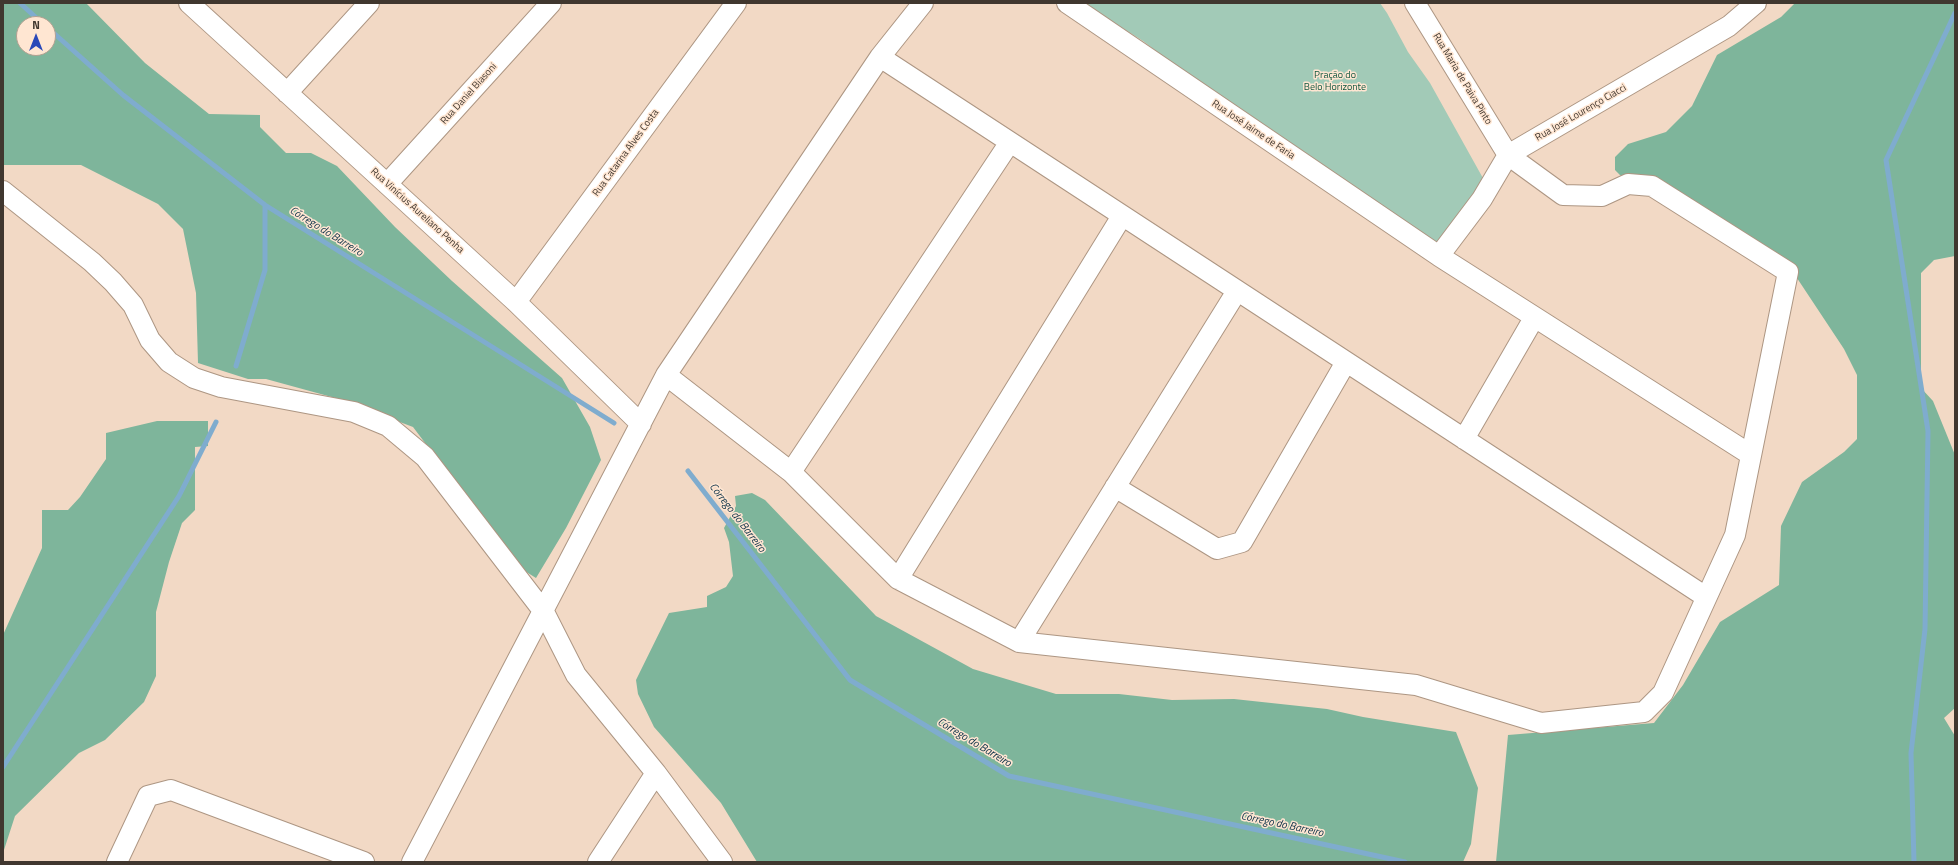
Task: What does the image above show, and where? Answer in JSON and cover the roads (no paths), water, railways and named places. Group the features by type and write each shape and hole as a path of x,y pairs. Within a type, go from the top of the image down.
{"street":[{"path":"287,93 369,3"},
{"name":"Rua Daniel Biasoni","path":"387,184 551,3"},
{"name":"Rua Catarina Alves Costa","path":"516,302 736,3"},
{"path":"412,862 544,612 666,375 880,57 923,3"},
{"name":"Rua José Jaime de Faria","path":"1067,3 1439,256 1751,455"},
{"name":"Rua José Lourenço Ciacci","path":"1439,256 1482,200 1508,155 1729,26 1756,3"},
{"name":"Rua Vinícius Aureliano Penha","path":"191,4 516,302 641,424"},
{"name":"Rua Maria de Paiva Pinto","path":"1422,5 1508,155"},
{"path":"880,57 1706,597"},
{"path":"791,472 1010,142"},
{"path":"666,375 791,472 898,579 1019,642 1416,686 1541,723 1644,712 1663,693 1735,535 1788,272 1652,186 1628,184 1602,196 1563,195 1508,155"},
{"path":"3,191 92,262 113,282 133,305 150,340 169,362 194,378 220,387 354,412 388,426 425,457 544,612 576,675 656,773 722,862"},
{"path":"898,579 1122,216"},
{"path":"1019,642 1238,291"},
{"path":"1464,439 1534,318"},
{"path":"1116,487 1217,549 1242,542 1346,362"},
{"path":"598,862 656,773"},
{"path":"117,862 148,796 171,790 364,862"}],"waterway":[{"name":"Córrego do Barreiro","path":"20,3 34,16"},
{"path":"1914,862 1911,753 1925,629 1928,431 1886,160 1955,13"},
{"name":"Córrego do Barreiro","path":"56,35 123,95 265,205 614,423"},
{"path":"236,366 265,270 265,205"},
{"path":"3,767 179,496 216,422"},
{"name":"Córrego do Barreiro","path":"688,471 850,680 1009,776 1405,862"}],"park label":[{"name":"Pração do Belo Horizonte","path":"1335,82"}]}
